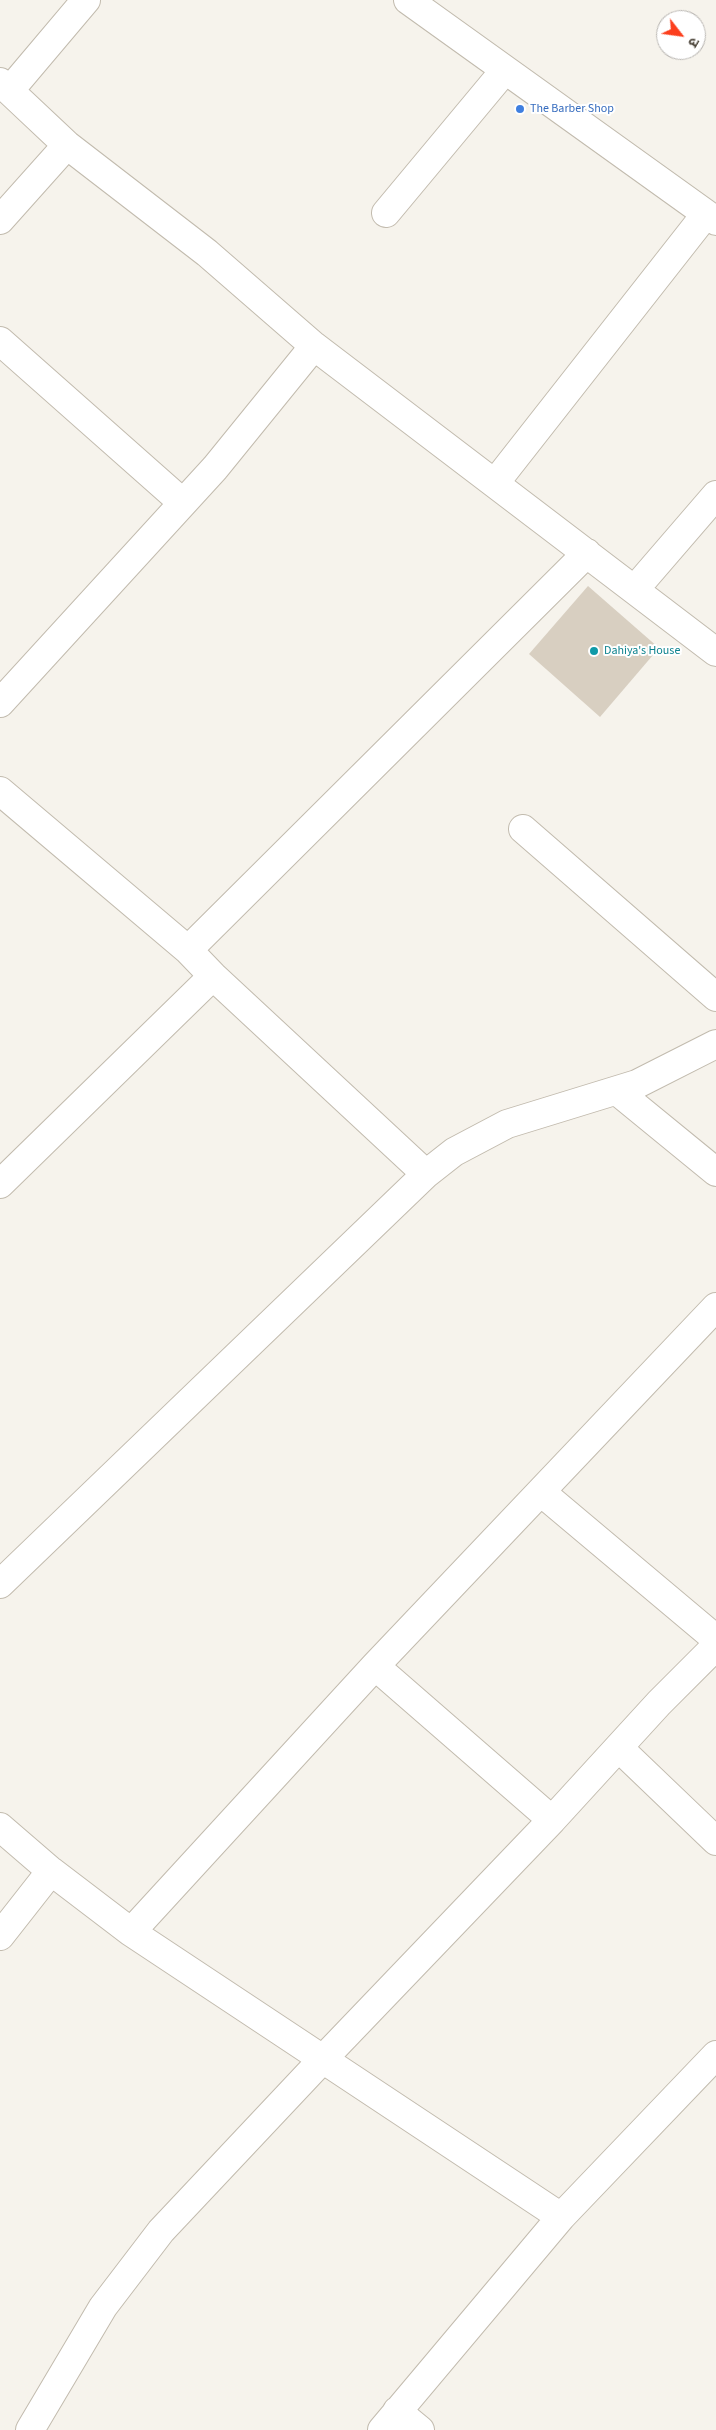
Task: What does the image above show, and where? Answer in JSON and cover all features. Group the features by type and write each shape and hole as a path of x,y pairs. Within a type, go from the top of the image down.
{"street":[{"path":"86,0 5,86 67,145 207,253 314,346 716,652"},
{"path":"408,0 711,217 495,483"},
{"path":"386,213 505,70"},
{"path":"0,220 67,145"},
{"path":"0,340 183,504"},
{"path":"0,704 216,468 314,346"},
{"path":"634,589 716,495"},
{"path":"188,950 587,553"},
{"path":"0,791 188,950 212,976 426,1174"},
{"path":"523,829 716,997"},
{"path":"0,1184 212,976"},
{"path":"0,1584 426,1174 454,1152 508,1124 617,1091 657,1075 716,1044"},
{"path":"617,1091 716,1172"},
{"path":"131,1932 375,1666 716,1307"},
{"path":"542,1492 716,1639"},
{"path":"30,2430 103,2307 161,2231 552,1820 659,1703 716,1646"},
{"path":"375,1666 552,1820"},
{"path":"619,1748 716,1840"},
{"path":"0,1827 51,1871 131,1932 561,2217"},
{"path":"0,1936 51,1871"},
{"path":"420,2430 390,2421 561,2217 716,2055"}],"building":[{"name":"Dahiya's House","path":"588,586 659,648 600,717 529,654"}],"place":[{"name":"The Barber Shop","path":"520,109"},
{"name":"Dahiya's House","path":"594,651"}]}
